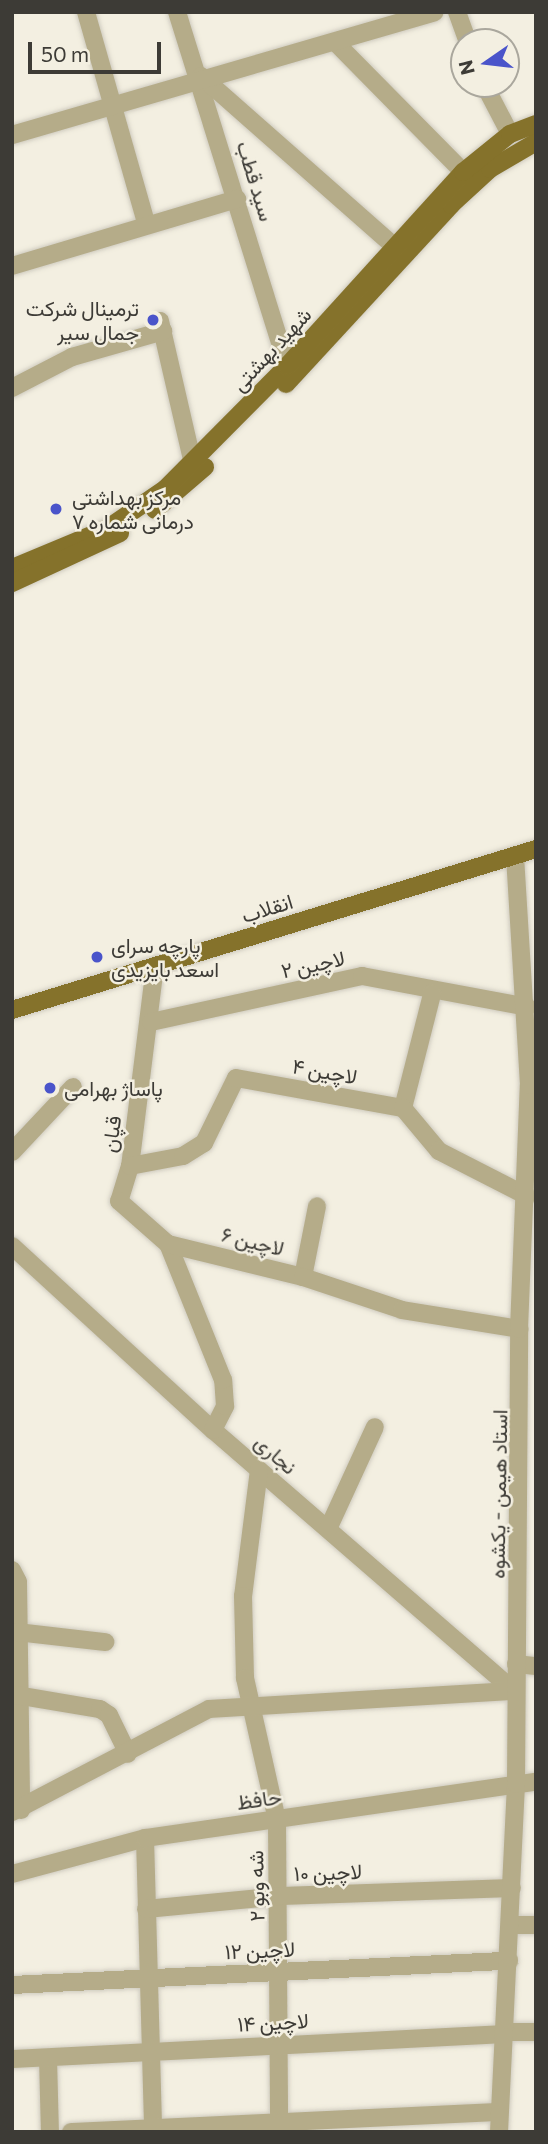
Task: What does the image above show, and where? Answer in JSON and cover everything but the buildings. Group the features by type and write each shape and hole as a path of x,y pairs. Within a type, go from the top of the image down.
{"main road":[{"name":"شهید بهشتی","path":"12,568 108,528 193,464 288,366 463,172 510,134 536,124"},
{"name":"شهید بهشتی","path":"12,583 96,547 180,493 451,205 490,169 536,142"},
{"name":"انقلاب","path":"12,1010 536,849"}],"street":[{"path":"86,12 146,222"},
{"name":"سید قطب","path":"177,12 201,76 288,366"},
{"path":"12,135 201,76 336,43 434,12"},
{"path":"336,43 463,172"},
{"path":"201,76 395,247"},
{"path":"491,98 510,134"},
{"path":"12,266 146,222 236,199"},
{"path":"12,388 72,357 162,326 193,464"},
{"name":"استاد هیمن - یکشوه","path":"499,2132 502,2033 512,1925 516,1784 514,1692 528,1544 528,1347 520,1329 531,1222 527,1196 532,1040 514,855"},
{"name":"قپان","path":"155,966 130,1166 119,1201 169,1244"},
{"name":"لاچین ۲","path":"150,1022 362,976 432,994 527,1007"},
{"path":"432,994 403,1108 439,1151 527,1196"},
{"name":"لاچین ۴","path":"130,1166 183,1156 204,1143 236,1079 403,1108"},
{"path":"12,1152 73,1087"},
{"path":"303,1277 317,1206"},
{"path":"169,1244 223,1380 225,1406 213,1430"},
{"name":"لاچین ۶","path":"169,1244 303,1277 402,1310 520,1329"},
{"name":"نجاری","path":"12,1245 213,1430 514,1692"},
{"path":"328,1529 375,1427"},
{"name":"شه وبو ۲","path":"259,1470 243,1596 249,1709 276,1820 281,1896 278,1972 281,2044 279,2125"},
{"path":"12,1570 18,1581 16,1811 209,1709 249,1709 514,1692"},
{"path":"17,1632 105,1642"},
{"path":"516,1664 536,1666"},
{"path":"16,1695 100,1709 109,1715 128,1754"},
{"name":"حافظ","path":"12,1874 145,1838 536,1782"},
{"path":"516,1784 536,1788"},
{"path":"145,1838 145,1977 153,2129"},
{"name":"لاچین ۱۰","path":"146,1909 281,1896 512,1888"},
{"path":"512,1925 536,1925"},
{"name":"لاچین ۱۲","path":"12,1985 509,1961"},
{"name":"لاچین ۱۴","path":"12,2059 536,2032"},
{"path":"48,2058 50,2132"},
{"path":"71,2132 279,2125 499,2112"}],"place":[{"name":"ترمینال شرکت جمال سیر","path":"153,320"},
{"name":"مرکز بهداشتی درمانی شماره ۷","path":"56,509"},
{"name":"پارچه سرای اسعد بایزیدی","path":"97,957"},
{"name":"پاساژ بهرامی","path":"50,1088"}]}
